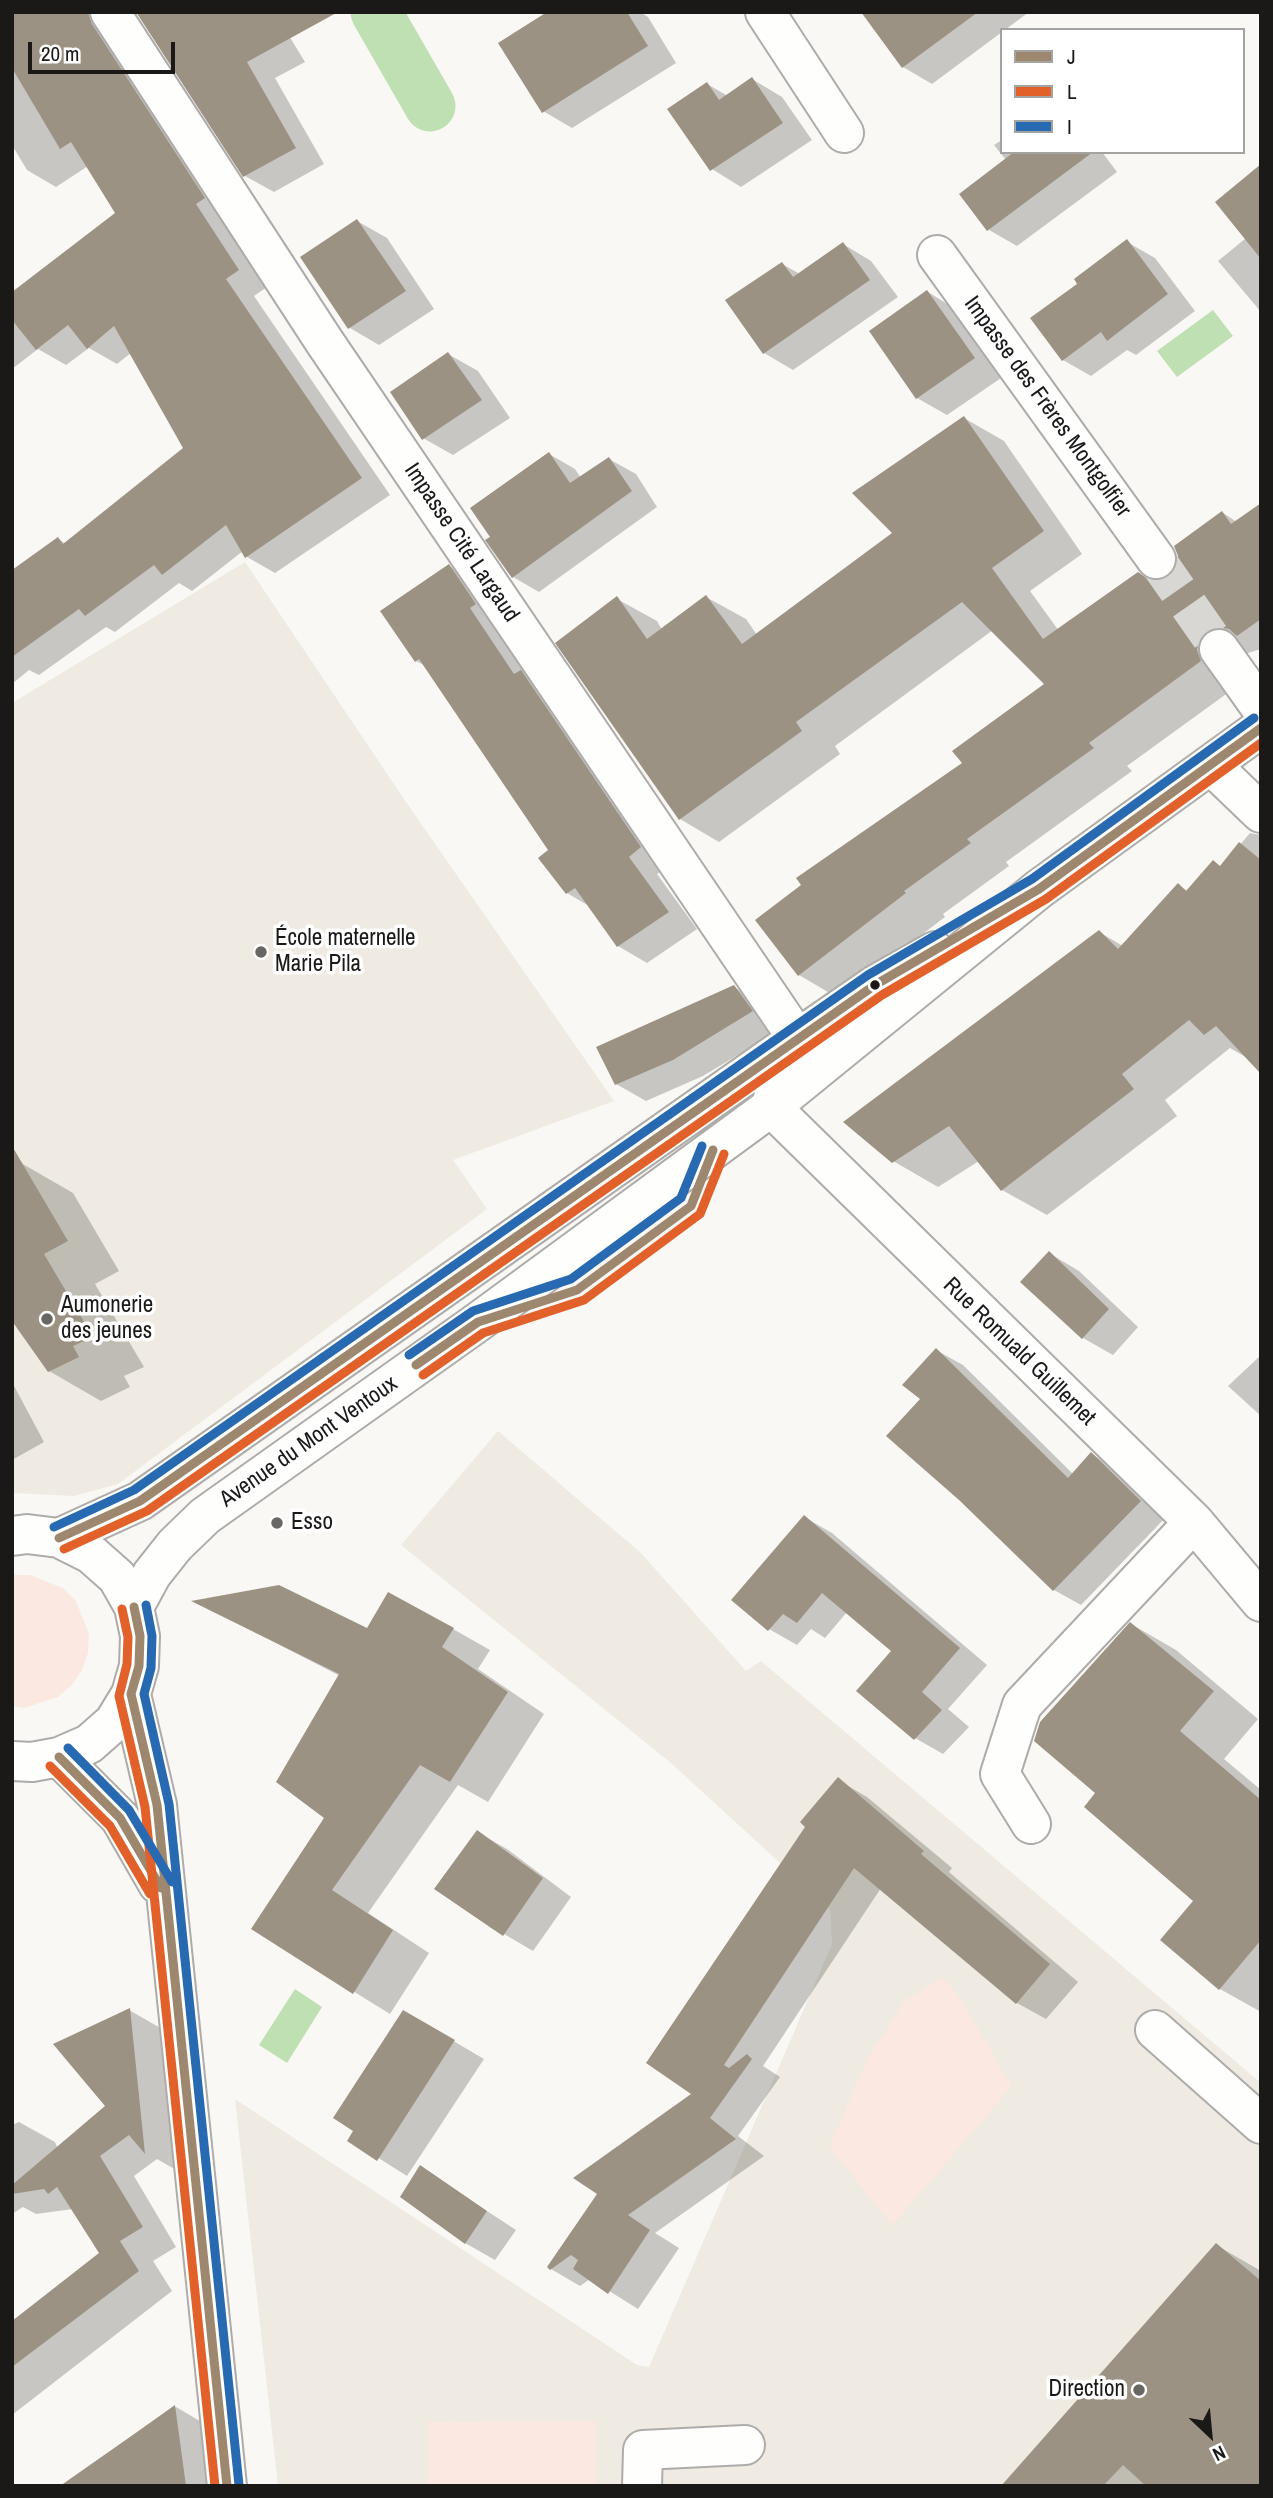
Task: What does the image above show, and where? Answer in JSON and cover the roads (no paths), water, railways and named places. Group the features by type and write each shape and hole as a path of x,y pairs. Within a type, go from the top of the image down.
{"main road":[{"name":"Impasse Cité Largaud","path":"110,12 324,341 807,1053"},
{"path":"765,12 844,133"},
{"name":"Impasse des Frères Montgolfier","path":"937,255 1156,559"},
{"path":"1219,649 1261,708"},
{"name":"Avenue du Mont Ventoux","path":"59,1538 140,1501 807,1053 1261,728"},
{"path":"1210,765 1261,813"},
{"name":"Avenue du Mont Ventoux","path":"134,1607 152,1574 175,1545 205,1516 478,1322 771,1107 807,1053 906,968 1039,889"},
{"name":"Rue Romuald Guillemet","path":"771,1107 1254,1579"},
{"path":"1031,1824 1000,1774 1022,1705 1194,1522"},
{"path":"12,1536 27,1534 59,1538 91,1554 117,1577 134,1607 140,1636 139,1666 131,1694 114,1722 89,1744 59,1757 32,1762 12,1761"},
{"path":"131,1694 158,1805 227,2486"},
{"path":"59,1757 120,1818 166,1898"},
{"path":"1155,2031 1261,2124"},
{"path":"642,2486 643,2450 745,2445"}],"waterway":[{"path":"376,12 430,106"}],"tunnel":[{"path":"1156,559 1219,649"}],"place":[{"name":"École maternelle Marie Pila","path":"261,952"},
{"name":"Aumonerie des jeunes","path":"47,1319"},
{"name":"Esso","path":"277,1523"},
{"name":"Direction","path":"1139,2390"}]}
